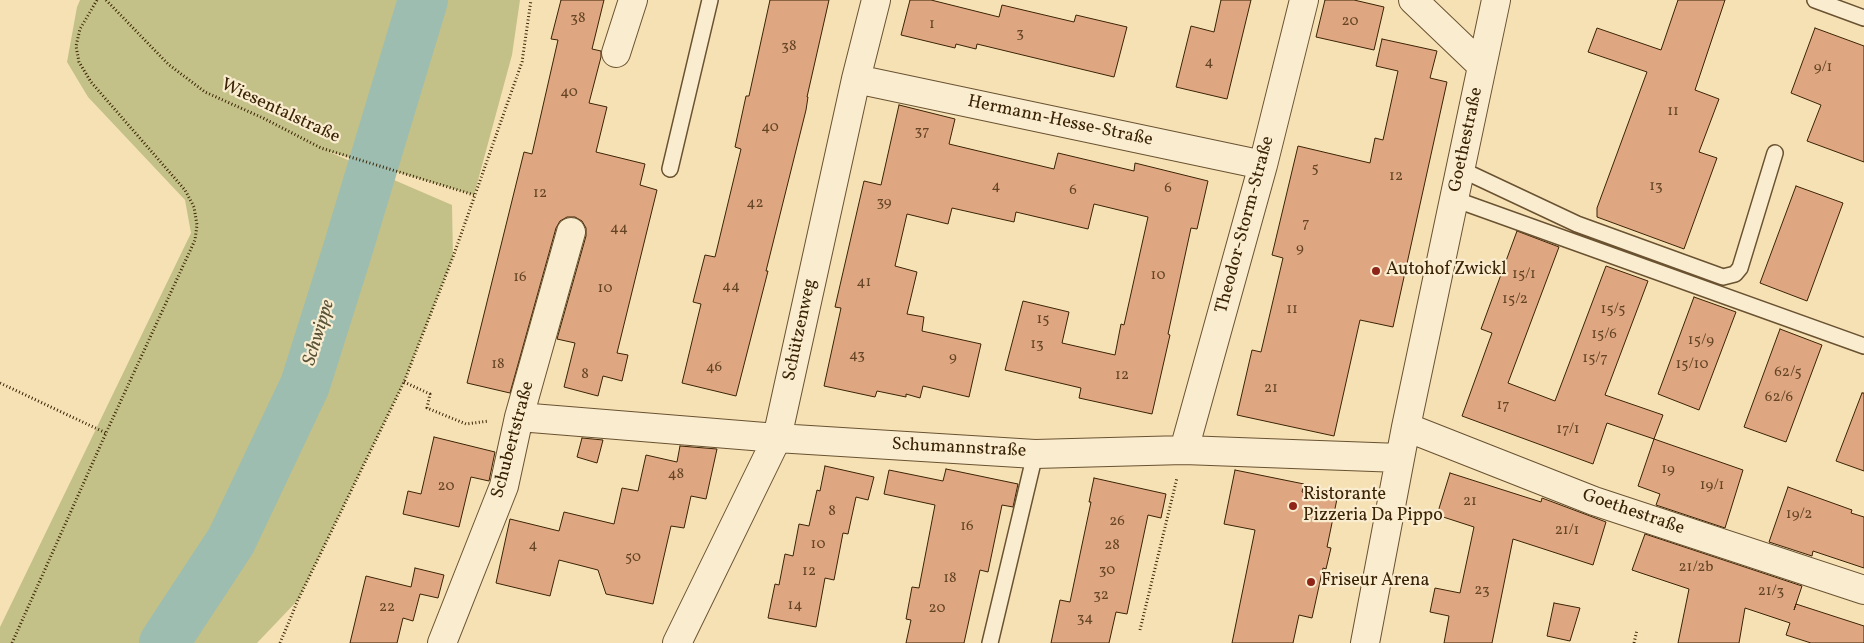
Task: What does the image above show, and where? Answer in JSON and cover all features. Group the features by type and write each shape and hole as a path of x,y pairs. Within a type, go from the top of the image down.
{"street":[{"path":"616,53 633,0"},
{"name":"Schützenweg","path":"677,643 777,438 856,79 876,0"},
{"name":"Theodor-Storm-Straße","path":"1184,450 1263,165 1304,0"},
{"path":"1413,0 1482,66"},
{"name":"Goethestraße","path":"1366,643 1406,427 1496,0"},
{"name":"Hermann-Hesse-Straße","path":"856,79 1263,165"},
{"name":"Schubertstraße","path":"442,643 504,486 519,417 570,232"},
{"name":"Schumannstraße","path":"519,417 777,438 1035,454 1184,450 1400,458"},
{"name":"Goethestraße","path":"1406,427 1594,501 1864,590"}],"lane":[{"path":"670,169 710,0"},
{"path":"1816,0 1864,18"},
{"path":"1460,169 1577,224 1723,277 1735,274 1740,268 1775,153"},
{"path":"1454,199 1864,346"},
{"path":"990,643 1035,454"}],"path":[{"path":"12,643 106,433 196,240 197,225 194,208 185,190 91,82 79,62 76,46 80,28 97,0"},
{"name":"Wiesentalstraße","path":"106,0 132,29 168,64 204,92 263,118 321,148 474,195"},
{"path":"280,643 298,600 404,382 453,257 522,62 531,0"},
{"path":"404,382 430,394 427,408 466,424 519,417"},
{"path":"0,383 106,433"},
{"path":"1140,630 1184,450"},
{"path":"1634,643 1637,630"}],"shaded area":[{"path":"80,0 520,0 512,55 474,195 327,151 452,205 453,257 404,382 298,600 257,643 0,643 0,627 191,233 185,200 88,97 67,62"}],"building":[{"path":"561,0 604,0 592,49 601,51 601,57 589,103 607,107 596,152 645,164 640,185 657,190 617,353 628,355 622,381 603,376 598,396 564,387 575,343 557,339 586,236 586,228 582,221 575,217 567,217 560,221 556,228 510,393 467,383 524,152 532,154 558,40 551,39"},
{"path":"770,0 829,0 807,97 806,110 736,396 682,383 701,304 693,302 705,255 715,257 741,149 735,147 746,96 749,96"},
{"path":"910,0 931,0 999,17 1002,5 1074,22 1076,15 1127,27 1114,77 977,44 976,49 956,44 955,48 901,35"},
{"path":"1221,0 1251,0 1227,99 1176,87 1191,26 1214,32"},
{"path":"1325,0 1354,0 1384,7 1374,50 1316,37"},
{"path":"1678,0 1725,0 1695,90 1719,99 1699,152 1717,158 1684,249 1597,217 1597,208 1647,72 1588,52 1597,28 1661,50"},
{"path":"1815,28 1864,46 1864,162 1807,141 1821,105 1791,93"},
{"path":"1382,39 1437,51 1430,78 1447,82 1393,327 1360,320 1334,436 1237,415 1252,350 1261,352 1283,258 1272,255 1298,146 1370,163 1375,138 1383,140 1398,71 1376,66"},
{"path":"899,105 955,119 949,144 1054,169 1058,153 1134,171 1135,163 1208,181 1197,229 1191,228 1152,414 1079,398 1081,388 1005,370 1023,301 1069,312 1062,343 1115,355 1121,324 1124,325 1148,217 1094,204 1088,229 1016,212 1014,222 952,208 948,224 907,214 895,266 917,272 907,314 924,317 922,331 981,344 969,397 923,386 920,398 906,394 906,397 877,391 875,397 824,386 841,308 835,307 864,181 881,185"},
{"path":"1796,186 1843,203 1807,301 1760,283"},
{"path":"1517,231 1559,247 1508,383 1555,401 1606,266 1648,281 1605,395 1663,415 1654,439 1607,423 1593,464 1462,416 1492,333 1481,329"},
{"path":"1694,297 1736,312 1699,410 1658,394"},
{"path":"1780,329 1822,345 1786,442 1744,427"},
{"path":"1862,393 1864,393 1864,471 1836,461"},
{"path":"434,437 495,452 489,481 471,477 459,527 403,514 408,491 421,494"},
{"path":"582,438 603,440 597,463 577,457"},
{"path":"1654,439 1743,470 1725,528 1656,505 1660,494 1638,486"},
{"path":"680,446 717,449 706,499 691,496 684,528 671,526 653,604 606,594 598,570 559,560 550,596 496,583 510,519 559,531 564,512 614,524 622,488 638,491 646,455 677,462"},
{"path":"825,466 874,477 868,500 856,497 848,534 843,533 834,580 825,578 816,627 768,618 775,584 779,585 785,554 793,556 799,524 809,526 817,490 820,491"},
{"path":"946,469 1018,484 1013,507 1002,505 988,572 980,570 964,643 906,643 911,620 906,619 912,587 919,588 935,505 884,494 889,470 943,481"},
{"path":"1235,470 1304,484 1302,492 1337,499 1327,547 1331,548 1326,569 1323,568 1312,618 1299,615 1293,643 1232,643 1255,530 1224,524"},
{"path":"1450,473 1541,502 1542,498 1606,522 1593,565 1513,539 1492,643 1444,643 1449,616 1430,612 1435,588 1460,593 1474,527 1437,515"},
{"path":"1094,478 1166,494 1161,518 1148,515 1127,614 1116,612 1109,643 1051,643 1060,600 1070,602 1091,502 1089,502"},
{"path":"1788,487 1852,510 1851,513 1864,517 1864,568 1813,551 1812,556 1769,542"},
{"path":"1645,534 1802,586 1796,604 1864,626 1864,643 1811,643 1786,635 1790,623 1745,608 1739,643 1678,643 1689,589 1632,570"},
{"path":"415,568 444,575 438,598 420,594 413,621 403,618 397,643 350,643 366,576 411,587"},
{"path":"1554,603 1580,608 1570,641 1547,636"}],"waterway":[{"name":"Schwippe","path":"164,643 231,541 305,385 423,0"}],"place":[{"name":"Autohof Zwickl","path":"1376,271"},
{"name":"Ristorante Pizzeria Da Pippo","path":"1293,506"},
{"name":"Friseur Arena","path":"1311,582"}]}
